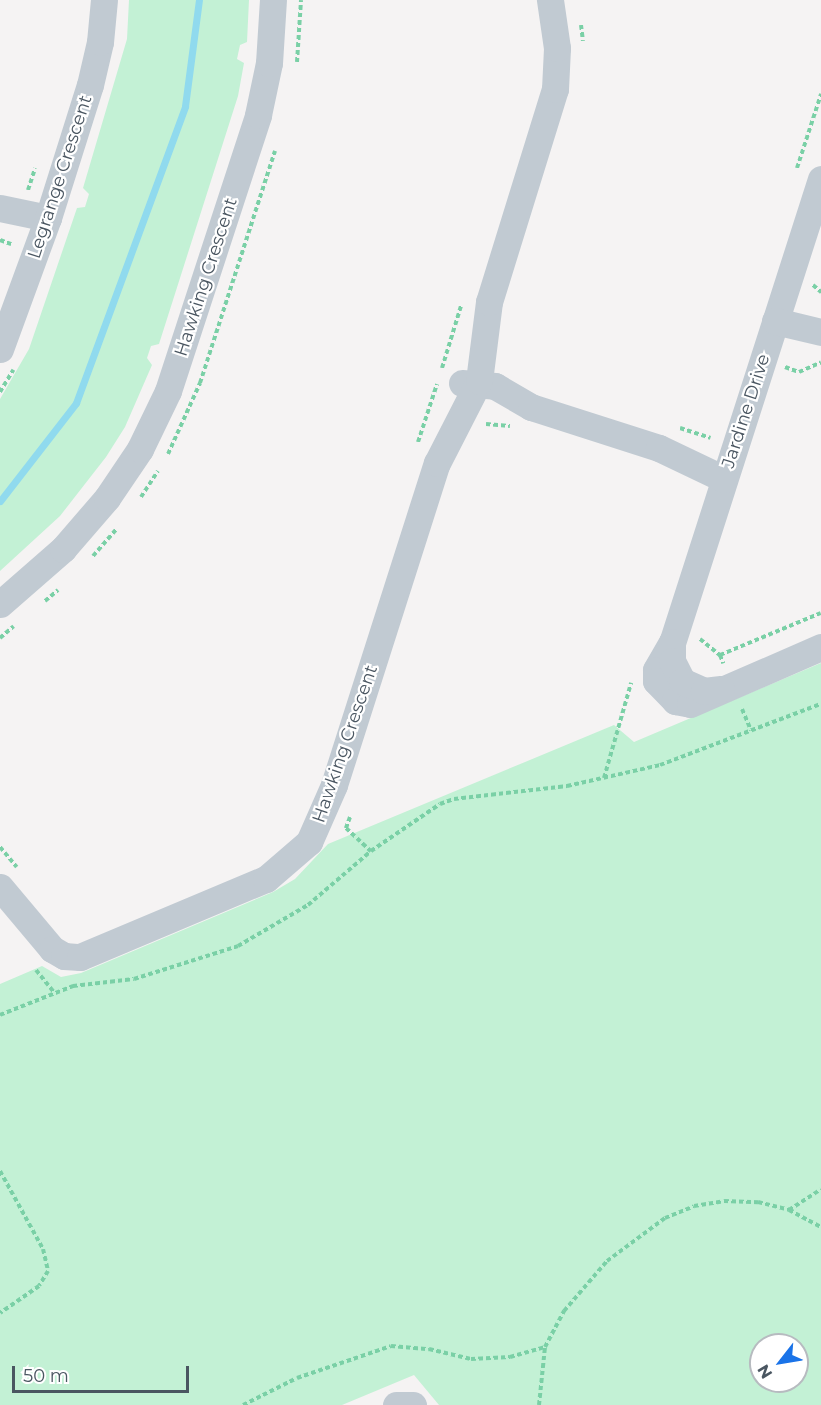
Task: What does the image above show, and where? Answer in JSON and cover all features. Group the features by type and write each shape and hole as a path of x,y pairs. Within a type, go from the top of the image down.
{"street":[{"name":"Legrange Crescent","path":"0,349 18,225 97,60 104,0"},
{"name":"Hawking Crescent","path":"0,604 63,549 107,498 140,449 168,391 258,115 269,63 273,0"},
{"name":"Hawking Crescent","path":"10,879 46,943 58,953 72,958 91,954 249,887 296,857 319,825 329,801 426,458 442,423 472,386 468,342 476,302 553,98 557,48 550,0"},
{"name":"Jardine Drive","path":"821,179 672,642 672,661 679,691 704,691 723,688 821,647"},
{"path":"778,312 821,319"},
{"path":"778,312 821,332"},
{"path":"472,386 495,386 526,418 659,448 704,455 727,471"},
{"path":"396,1405 413,1405"}],"path":[{"path":"581,23 583,46"},
{"path":"8,255 37,162"},
{"path":"426,458 476,302"},
{"path":"481,426 493,422 526,418"},
{"path":"676,427 710,438"},
{"path":"720,655 821,613"},
{"path":"604,778 626,698"},
{"path":"0,1015 73,986 134,979 238,946 308,905 370,851 440,804 604,778 660,765 821,704"},
{"path":"0,847 10,879"},
{"path":"0,1172 43,1249 48,1270 39,1286 0,1312"},
{"path":"789,1210 821,1190"},
{"path":"539,1405 545,1347 564,1311 607,1261 665,1218 694,1206 724,1201 758,1202 789,1210 821,1227"},
{"path":"243,1405 297,1378 391,1346 429,1348 471,1359 510,1357 545,1347"}],"green space":[{"path":"129,0 249,0 247,42 240,45 237,59 244,63 238,96 159,344 151,346 147,358 152,365 125,427 106,457 60,516 0,571 0,399 29,349 77,208 85,207 89,194 83,188 127,39"},
{"path":"821,663 821,1405 439,1405 414,1375 342,1405 0,1405 0,984 42,966 61,977 81,973 273,892 295,879 328,844 614,725 634,742"}],"waterway":[{"path":"0,501 76,403 185,106 199,0"}]}
